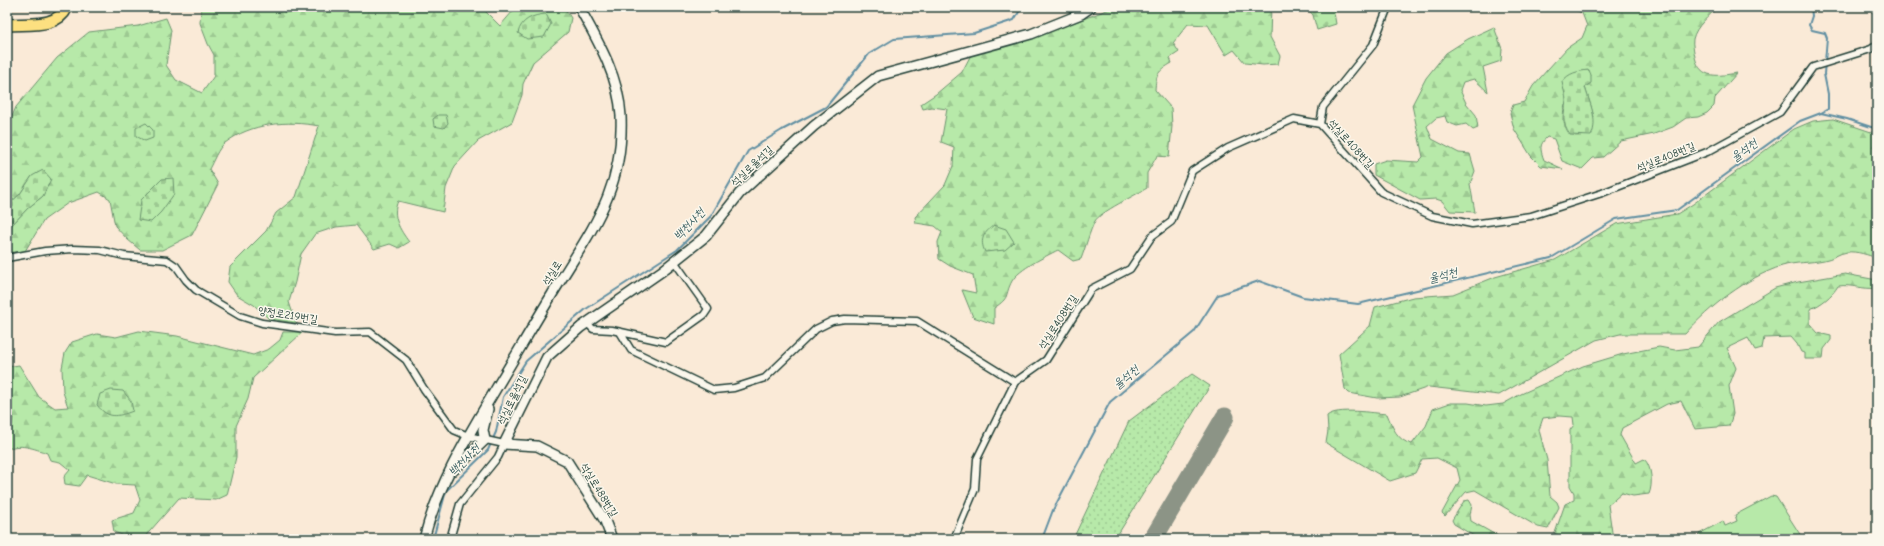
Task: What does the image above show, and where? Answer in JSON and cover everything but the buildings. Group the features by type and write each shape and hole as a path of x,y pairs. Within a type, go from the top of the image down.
{"highway":[{"path":"7,25 43,23 55,20 65,13 67,7"}],"street":[{"name":"석실로","path":"424,539 446,478 468,436 555,289 591,234 608,200 617,173 620,155 621,116 613,76 579,7"},
{"name":"석실로율석길","path":"500,443 547,358 587,323 674,262 706,236 740,193 814,126 878,76 1031,34 1081,14 1091,7"},
{"path":"1320,124 1324,107 1374,45 1388,7"},
{"name":"석실로408번길","path":"954,539 975,489 977,459 1015,382 1046,360 1091,289 1130,269 1152,236 1171,222 1192,171 1228,148 1294,119 1320,124 1380,192 1432,216 1472,224 1531,216 1602,193 1707,152 1780,112 1813,67 1871,49 1877,45"},
{"name":"양정로219번길","path":"7,258 45,251 73,249 100,250 145,259 159,258 167,260 176,266 186,280 196,290 240,316 262,323 335,333 370,332 406,360 424,389 454,430 468,436"},
{"path":"587,323 593,329 620,332 666,342 704,315 708,309 674,262"},
{"path":"620,332 631,350 714,390 734,388 765,378 816,329 832,320 846,319 917,322 1015,382"},
{"path":"446,478 471,452 487,440 483,430 489,400"},
{"name":"석실로488번길","path":"468,436 500,443 537,446 567,461 605,521 612,539"},
{"path":"450,539 460,504 498,457 500,443"}],"green space":[{"path":"201,7 283,7 285,13 301,7 490,7 485,11 500,26 513,11 519,7 564,7 571,18 568,32 533,62 523,84 522,95 512,122 478,141 455,166 446,188 443,212 398,201 396,207 396,217 402,233 409,242 399,248 390,244 374,249 356,225 336,227 315,234 301,254 289,302 296,323 269,319 254,305 237,295 228,282 230,267 266,231 276,213 296,197 319,126 282,123 258,127 235,136 222,145 209,169 218,184 192,235 162,250 140,250 127,239 115,226 110,199 99,192 68,203 44,220 25,251 7,253 7,230 28,208 43,196 32,176 20,194 7,206 8,126 16,107 57,58 89,32 138,26 166,18 171,30 166,65 176,80 202,93 214,76 214,55 200,23"},
{"path":"1115,7 1271,7 1270,37 1280,56 1278,64 1263,65 1245,63 1234,50 1226,55 1208,25 1188,24 1173,43 1179,52 1170,58 1172,63 1161,71 1156,80 1155,90 1171,108 1172,126 1169,157 1157,156 1147,173 1147,188 1098,217 1093,225 1081,259 1073,261 1058,250 1033,263 1015,276 1005,299 994,308 994,324 973,317 962,290 976,293 973,275 950,266 939,259 938,242 942,232 935,226 916,223 915,217 945,185 953,166 954,147 941,142 947,109 932,107 923,109 921,104 936,94 962,72 973,51 1038,36"},
{"path":"1306,7 1333,7 1336,24 1317,30 1313,15"},
{"path":"1570,7 1718,7 1703,22 1695,34 1693,43 1695,57 1701,70 1711,75 1737,73 1715,98 1714,106 1707,113 1698,117 1686,118 1673,127 1654,134 1621,141 1603,157 1593,158 1582,169 1562,161 1554,139 1547,137 1541,145 1544,160 1563,169 1541,166 1531,156 1514,129 1510,113 1513,105 1524,102 1533,86 1567,48 1582,38 1587,26 1582,13","holes":["1591,75 1585,87 1594,117 1563,120 1565,105 1571,94"]},
{"path":"546,14 551,24 544,37 527,39 518,33 519,28 528,19"},
{"path":"1494,27 1502,49 1501,61 1483,67 1488,92 1474,79 1463,82 1460,90 1466,103 1476,115 1478,128 1473,130 1466,124 1457,126 1447,122 1445,116 1436,118 1427,126 1432,139 1459,153 1470,154 1475,171 1470,184 1475,212 1450,211 1442,201 1436,199 1420,200 1374,175 1374,164 1386,160 1418,162 1423,157 1412,105 1426,78 1446,53 1468,39"},
{"path":"1589,70 1591,75 1591,83 1585,87 1594,117 1593,130 1591,136 1570,135 1564,122 1566,97 1562,82 1567,76"},
{"path":"438,115 446,115 448,123 444,128 434,126 433,119"},
{"path":"1833,119 1877,134 1877,258 1859,253 1847,252 1827,259 1782,266 1755,277 1729,294 1705,314 1685,334 1620,334 1596,340 1499,395 1429,387 1400,397 1377,398 1349,393 1345,389 1339,354 1370,326 1375,307 1413,297 1453,294 1495,277 1555,260 1616,224 1677,214 1693,204 1794,129 1813,121"},
{"path":"146,123 153,130 153,138 145,141 136,136 136,128"},
{"path":"43,170 51,179 43,196 28,208 7,230 7,206 20,194 32,176"},
{"path":"173,178 174,194 161,212 151,222 138,220 141,200 162,179"},
{"path":"994,225 1006,229 1014,242 1005,250 985,252 982,243 985,234"},
{"path":"1845,274 1877,280 1877,288 1838,286 1826,300 1810,309 1810,324 1818,333 1831,336 1831,340 1824,349 1823,359 1805,359 1805,353 1801,352 1791,337 1764,338 1762,348 1755,350 1748,338 1727,348 1736,368 1729,386 1733,414 1729,426 1695,429 1681,401 1667,404 1622,428 1620,435 1636,463 1644,459 1649,466 1651,486 1649,494 1633,496 1622,493 1608,505 1613,539 1555,539 1555,533 1565,504 1574,500 1574,493 1570,486 1570,430 1574,425 1573,417 1559,416 1543,418 1539,430 1547,460 1550,496 1557,502 1559,507 1548,529 1538,527 1475,490 1466,492 1445,516 1442,513 1460,480 1457,468 1437,458 1422,459 1415,473 1390,481 1326,443 1328,431 1327,416 1332,413 1356,411 1387,414 1393,428 1402,440 1412,444 1426,426 1433,409 1450,403 1468,403 1486,406 1503,404 1521,394 1583,366 1623,354 1659,347 1675,350 1698,347 1719,322 1775,288 1798,282"},
{"path":"139,331 177,336 253,355 269,349 280,340 283,332 303,332 253,378 248,399 236,426 236,457 227,495 216,500 179,498 143,539 133,539 114,532 112,520 134,513 140,500 135,485 116,484 87,475 79,486 65,484 64,477 70,470 60,462 50,460 47,453 21,446 7,450 7,433 11,430 13,417 7,408 7,367 19,365 39,397 55,408 68,407 63,392 62,368 65,353 72,342 97,334 116,337"},
{"path":"1192,374 1210,386 1115,539 1073,539 1129,421"},
{"path":"111,390 123,391 131,401 133,411 122,415 113,416 101,410 97,405 100,394"},
{"path":"1771,496 1776,497 1803,539 1701,539 1699,534 1723,521 1725,526 1737,521 1735,515"},
{"path":"1469,500 1472,505 1470,515 1471,521 1503,539 1479,539 1454,524 1452,520 1464,501"}],"waterway":[{"name":"백천사천","path":"433,539 446,491 488,450 496,432 503,397 526,361 586,309 677,250 711,216 748,151 782,130 826,107 869,54 894,39 974,33 1014,20 1022,7"},
{"name":"율석천","path":"1042,539 1053,510 1110,402 1194,332 1218,295 1259,281 1303,297 1358,304 1551,258 1616,219 1677,210 1800,121 1828,109 1828,94 1824,74 1827,38 1825,33 1812,30 1809,25 1812,16 1811,7"},
{"path":"1821,113 1847,119 1877,129"}],"taxiway":[{"path":"1153,539 1225,417"}]}
